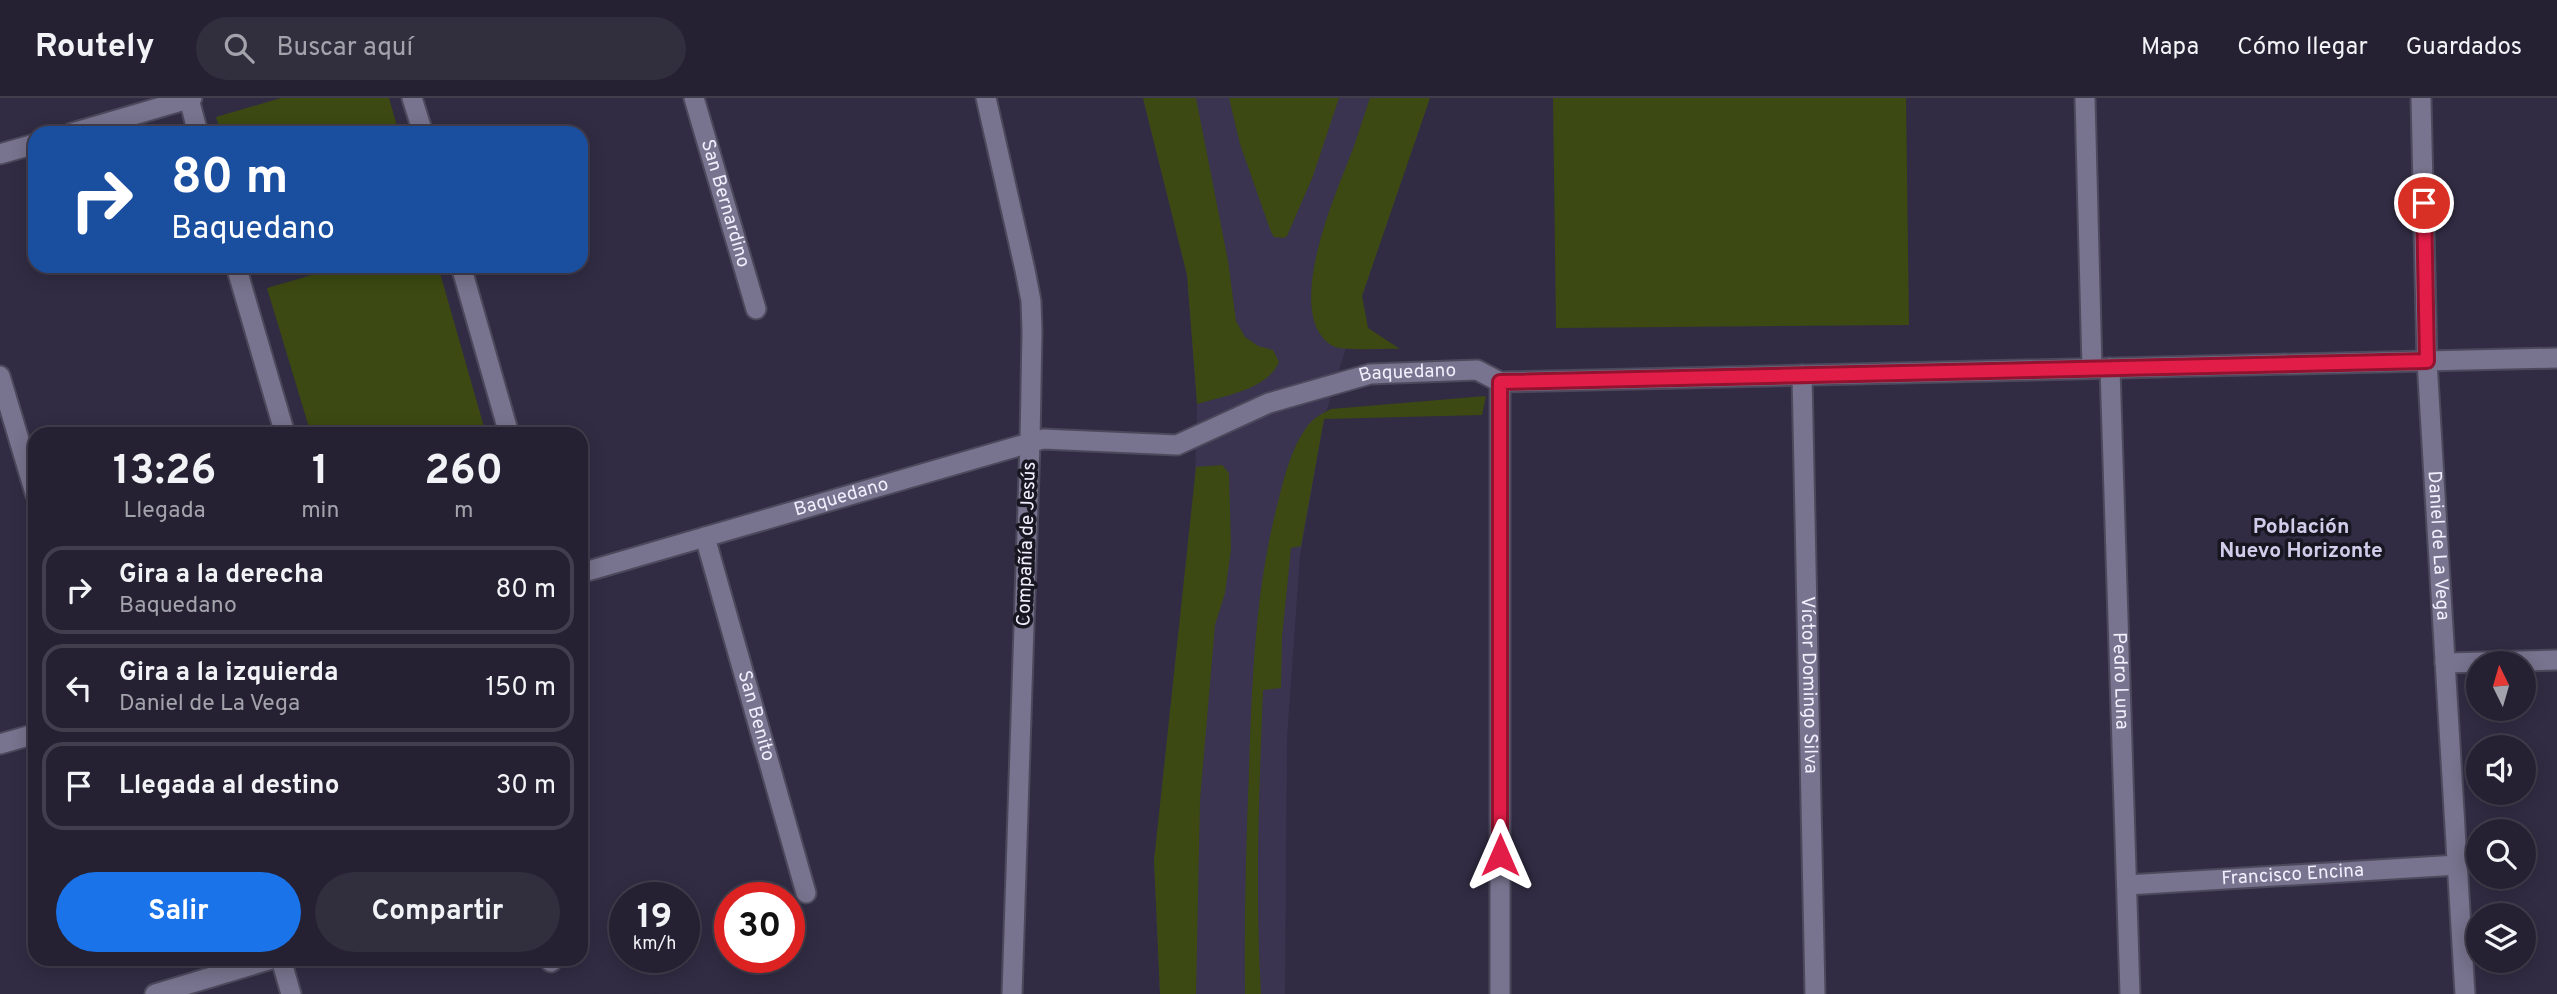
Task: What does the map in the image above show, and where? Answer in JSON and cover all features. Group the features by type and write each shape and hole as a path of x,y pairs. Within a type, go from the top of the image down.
{"street":[{"path":"412,98 420,126"},
{"name":"San Bernardino","path":"694,98 755,309"},
{"name":"Compañía de Jesús","path":"986,98 1031,301 1030,442 1012,994"},
{"name":"Pedro Luna","path":"2085,98 2127,885 2130,994"},
{"name":"Daniel de La Vega","path":"2421,98 2427,361 2465,994"},
{"path":"96,126 190,99 196,126"},
{"path":"0,154 28,146"},
{"path":"238,273 283,427"},
{"path":"463,273 507,427"},
{"name":"Baquedano","path":"588,571 1043,439 1177,445 1269,403 1370,374 1477,370 1500,382 2557,358"},
{"name":"Víctor Domingo Silva","path":"1802,375 1815,994"},
{"path":"0,376 28,470"},
{"path":"1500,382 1500,994"},
{"name":"San Benito","path":"705,537 806,893"},
{"path":"2445,663 2557,660"},
{"path":"0,744 28,736"},
{"name":"Francisco Encina","path":"2127,885 2458,865"},
{"path":"155,994 249,966"},
{"path":"283,966 291,994"}],"shaded area":[{"path":"1143,98 1430,98 1362,296 1324,419 1300,556 1287,738 1285,994 1160,994 1154,861 1195,479 1197,404 1187,275"}],"green space":[{"path":"281,98 389,98 397,126 219,126 216,117"},
{"path":"1143,98 1196,98 1228,261 1236,321 1245,337 1258,346 1273,350 1279,362 1273,372 1255,385 1232,395 1197,404 1187,275"},
{"path":"1229,98 1339,98 1313,176 1287,236 1283,238 1274,237 1271,232 1240,144"},
{"path":"1370,98 1430,98 1362,296 1368,328 1400,349 1354,349 1331,345 1317,329 1312,306 1312,280 1326,221"},
{"path":"1553,98 1906,98 1909,325 1556,328"},
{"path":"319,273 440,273 484,427 309,427 267,288"},
{"path":"1486,396 1482,415 1324,419 1301,546 1291,548 1282,637 1281,688 1263,690 1258,880 1261,994 1245,994 1247,827 1256,636 1270,535 1292,454 1308,425 1331,409"},
{"path":"1222,465 1229,473 1231,549 1225,593 1215,625 1200,800 1196,994 1160,994 1154,861 1196,467"}],"district":[{"name":"Población Nuevo Horizonte","path":"2301,539"}],"route":[{"path":"1500,855 1500,382 2427,361 2424,203"}]}
